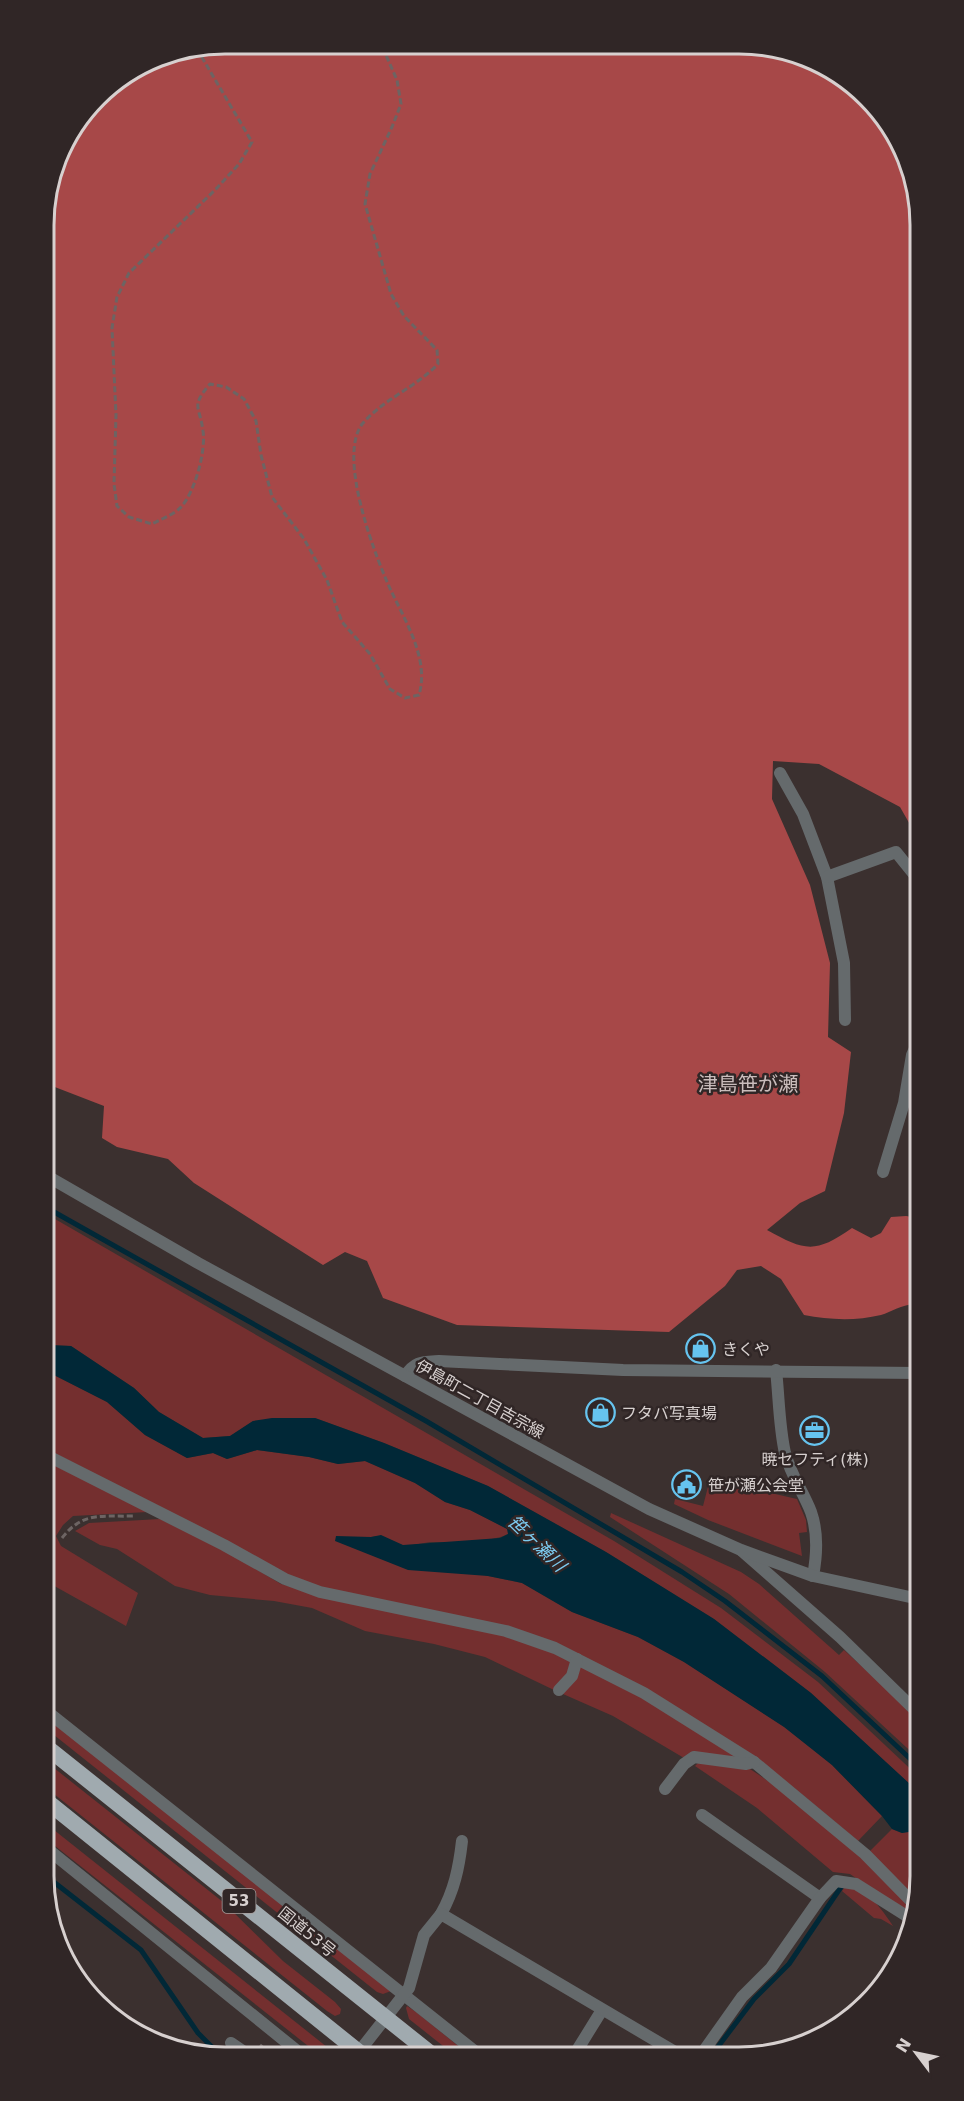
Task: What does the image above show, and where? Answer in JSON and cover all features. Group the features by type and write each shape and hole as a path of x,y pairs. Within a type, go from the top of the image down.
{"highway":[{"name":"国道53号","path":"54,1753 422,2047"},
{"name":"53","path":"54,1807 352,2047"}],"street":[{"path":"780,773 802,814 827,877 843,963 845,1020"},
{"path":"827,877 896,852 910,869"},
{"path":"883,1172 904,1103 910,1067"},
{"name":"伊島町二丁目吉宗線","path":"54,1180 198,1263 617,1492 741,1550 813,1576 910,1597"},
{"path":"405,1376 411,1366 439,1361 623,1370 910,1373"},
{"path":"776,1370 785,1451 791,1475 810,1510 816,1530 816,1563 813,1576"},
{"path":"54,1459 285,1579 320,1592 506,1631 555,1648 644,1693 754,1762 865,1854 908,1898"},
{"path":"741,1550 840,1637 910,1704"},
{"path":"559,1690 572,1676 577,1659"},
{"path":"54,1717 469,2047"},
{"path":"666,1789 684,1764 694,1757 746,1764 754,1762"},
{"path":"702,1815 819,1898"},
{"path":"364,2047 409,1988 424,1935 449,1900 459,1868 462,1841"},
{"path":"54,1854 292,2047"},
{"path":"707,2047 742,1998 771,1968 819,1898 836,1881 856,1884 905,1915"},
{"path":"441,1914 666,2047"},
{"path":"579,2047 602,2010"},
{"path":"231,2043 237,2047"}],"path":[{"path":"201,56 252,142 239,164 129,273 117,297 112,328 116,415 114,484 117,506 129,517 152,524 181,508 203,458 204,432 196,408 200,395 210,384 225,387 244,399 256,422 261,455 272,497 304,539 327,580 342,622 370,654 390,689 405,698 419,695 423,681 422,666 371,540 354,472 353,450 362,424 381,407 425,377 438,364 437,350 404,316 392,294 365,204 370,174 401,104 397,80 385,54"},
{"path":"62,1538 73,1524 88,1518 151,1515 159,1512"}],"shaded area":[{"path":"214,54 750,54 794,63 815,72 843,89 875,121 887,140 897,160 909,203 910,824 900,807 819,764 773,761 772,799 810,885 830,963 828,1037 851,1052 844,1113 825,1191 800,1203 767,1230 791,1242 810,1247 828,1242 852,1228 871,1238 881,1233 891,1217 910,1217 910,1305 881,1315 852,1319 804,1315 781,1279 761,1266 737,1270 725,1286 669,1332 457,1325 383,1298 367,1261 345,1252 323,1265 194,1183 168,1159 117,1147 102,1138 104,1106 54,1087 54,214 57,192 67,160 83,130 96,112 121,89 160,67 192,57"},
{"path":"54,1219 614,1541 721,1608 818,1682 910,1769 910,1785 811,1693 714,1619 606,1552 488,1486 384,1443 315,1418 253,1421 230,1436 203,1438 159,1412 134,1388 71,1346 54,1345"},
{"path":"54,1375 107,1402 145,1435 187,1458 213,1453 227,1459 257,1450 309,1457 338,1464 365,1461 415,1483 445,1502 470,1510 508,1529 508,1534 491,1539 430,1542 408,1546 380,1537 371,1537 488,1576 522,1583 572,1612 638,1637 684,1662 785,1727 832,1765 882,1816 858,1841 793,1787 556,1644 320,1588 286,1575 226,1541 54,1453"},
{"path":"54,1465 148,1512 73,1516 56,1536 61,1546 138,1593 126,1626 54,1586"},
{"path":"710,1479 797,1499 806,1520 807,1532 799,1533 802,1556 708,1520 674,1504 675,1499 703,1506"},
{"path":"611,1513 741,1572 759,1584 839,1655 844,1650 910,1711 910,1751 825,1672 729,1594 610,1517"},
{"path":"160,1519 222,1549 281,1584 505,1635 553,1652 572,1662 569,1673 554,1690 485,1657 434,1644 365,1631 312,1608 274,1601 210,1595 175,1586 117,1549 100,1545 75,1531 89,1523"},
{"path":"580,1665 642,1697 742,1760 684,1758 613,1716 563,1694"},
{"path":"54,1723 391,1991 383,1994 377,1992 54,1735"},
{"path":"700,1761 750,1769 789,1795 862,1857 908,1904 906,1912 850,1874 833,1872 757,1808 695,1766"},
{"path":"54,1768 223,1902 283,1961 341,2009 340,2014 335,2016 54,1794"},
{"path":"892,1829 902,1833 910,1832 909,1893 869,1852"},
{"path":"54,1830 327,2047 309,2047 54,1845"},
{"path":"845,1887 867,1895 879,1906 893,1926 874,1918 842,1891"},
{"path":"407,2006 416,2012 460,2047 444,2047 409,2019"}],"water":[{"name":"笹ヶ瀬川","path":"54,1345 71,1346 134,1388 159,1412 203,1438 230,1436 253,1421 272,1418 315,1418 384,1443 488,1486 606,1552 714,1619 811,1693 910,1784 910,1833 892,1829 832,1765 784,1727 684,1662 638,1637 572,1612 522,1583 488,1576 408,1570 335,1541 336,1536 381,1535 403,1545 500,1538 508,1534 507,1529 470,1510 445,1502 415,1483 365,1461 338,1464 309,1457 257,1450 227,1459 213,1453 187,1458 145,1435 107,1402 54,1375"}],"waterway":[{"path":"54,1212 426,1421 682,1572 725,1601 822,1676 910,1759"},
{"path":"54,1882 141,1950 198,2033 212,2047"},
{"path":"718,2047 754,1999 789,1964 841,1887"}],"place":[{"name":"きくや","path":"701,1349"},
{"name":"フタバ写真場","path":"600,1413"},
{"name":"暁セフティ(株)","path":"815,1431"},
{"name":"笹が瀬公会堂","path":"687,1485"}],"district":[{"name":"津島笹が瀬","path":"748,1084"}]}
